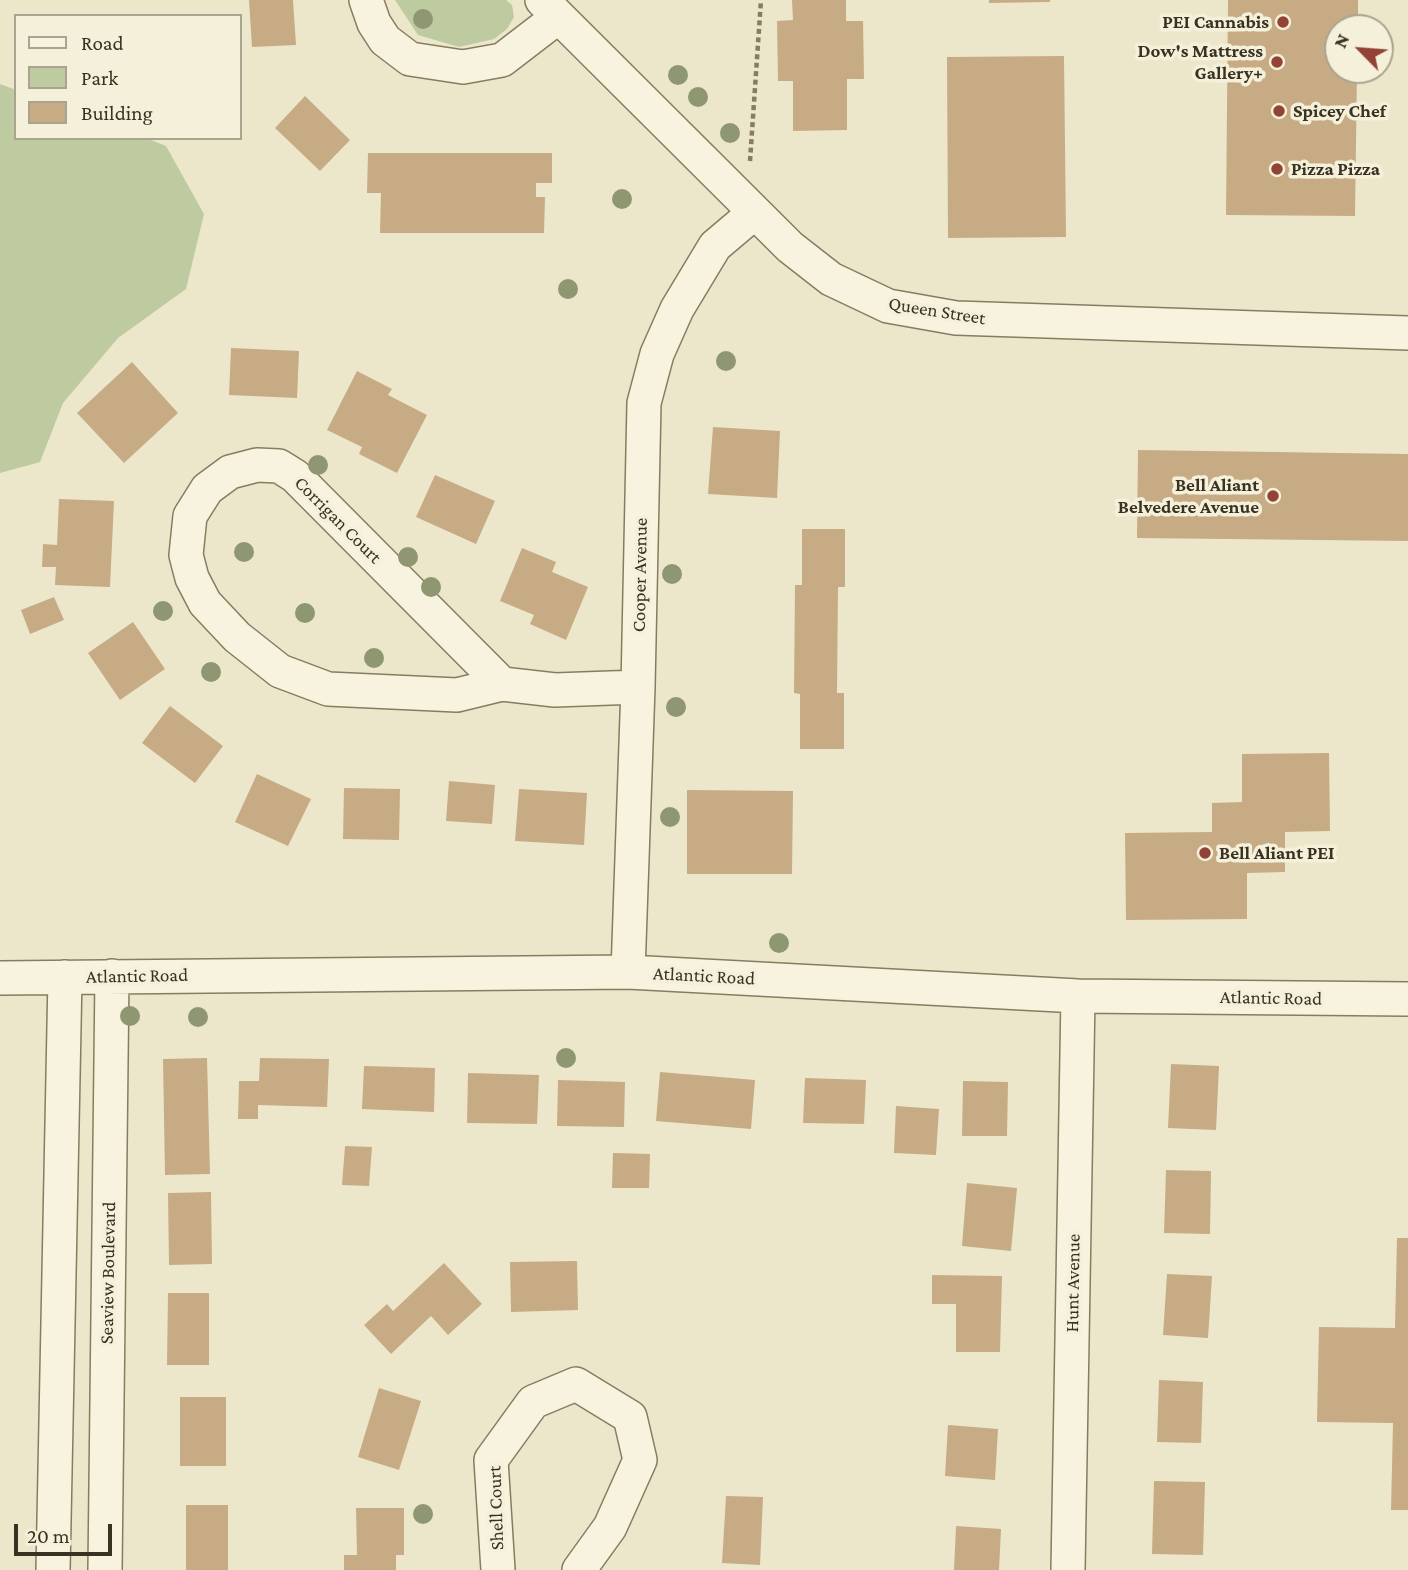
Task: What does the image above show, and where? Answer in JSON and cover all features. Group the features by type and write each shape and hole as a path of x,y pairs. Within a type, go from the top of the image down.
{"street":[{"path":"366,0 374,23 385,40 410,59 463,67 502,60 550,9"},
{"name":"Queen Street","path":"550,9 790,247 831,279 888,306 956,318 1408,333"},
{"name":"Cooper Avenue","path":"628,972 644,403 657,354 684,298 715,246 754,213"},
{"name":"Corrigan Court","path":"502,684 295,476 279,466 257,465 230,472 206,489 190,516 186,555 192,578 205,603 237,637 281,671 328,689 457,695 502,684 555,690 638,687"},
{"name":"Atlantic Road","path":"0,978 628,972 1079,996 1408,999"},
{"name":"Seaview Boulevard","path":"105,1570 112,976"},
{"path":"53,1570 65,977"},
{"name":"Hunt Avenue","path":"1068,1570 1079,996"},
{"name":"Shell Court","path":"498,1570 492,1460 533,1402 576,1384 630,1417 640,1460 610,1527 579,1570"}],"path":[{"path":"750,169 761,0"}],"green space":[{"path":"395,0 506,0 512,5 514,17 507,29 494,39 459,47 418,35"},
{"path":"0,84 14,89 14,140 151,140 166,146 204,214 186,289 118,338 63,403 40,462 0,473"}],"building":[{"path":"249,0 293,0 296,45 252,47"},
{"path":"792,0 846,0 846,21 863,21 864,79 847,79 847,130 793,131 793,81 778,81 777,21 793,20"},
{"path":"989,0 1050,0 1050,2 989,3"},
{"path":"1228,0 1358,0 1358,14 1324,14 1324,84 1357,84 1355,216 1226,215"},
{"path":"1064,56 1066,237 948,238 947,57"},
{"path":"305,96 350,140 320,171 275,128"},
{"path":"368,153 552,153 552,183 536,183 536,197 545,197 544,233 380,233 381,193 367,193"},
{"path":"231,348 299,351 297,398 229,395"},
{"path":"132,362 178,413 124,463 77,413"},
{"path":"357,371 392,389 388,395 427,415 397,473 359,454 362,447 327,430"},
{"path":"713,427 780,431 777,498 708,494"},
{"name":"Bell Aliant Belvedere Avenue","path":"1138,450 1408,454 1408,541 1137,538"},
{"path":"435,475 495,501 476,544 416,517"},
{"path":"59,499 114,501 110,587 55,585 56,567 42,567 43,544 57,545"},
{"path":"802,529 845,529 845,587 838,587 837,693 844,693 844,749 800,749 800,694 794,693 795,585 802,585"},
{"path":"522,548 556,562 552,572 588,587 566,640 530,624 534,615 500,601"},
{"path":"54,597 64,620 30,634 21,610"},
{"path":"133,622 165,669 120,700 88,653"},
{"path":"170,706 223,746 195,783 142,743"},
{"name":"Bell Aliant PEI","path":"1329,753 1330,831 1285,832 1285,872 1247,873 1247,919 1126,920 1125,833 1212,832 1212,803 1242,802 1242,754"},
{"path":"257,774 311,799 288,846 235,822"},
{"path":"449,781 495,785 492,824 446,821"},
{"path":"344,788 400,789 399,840 343,839"},
{"path":"519,789 587,793 584,845 515,841"},
{"path":"687,790 793,791 792,874 687,874"},
{"path":"207,1058 210,1174 165,1175 163,1059"},
{"path":"260,1058 329,1059 327,1107 258,1105 258,1119 238,1119 239,1081 259,1081"},
{"path":"1171,1064 1219,1066 1216,1130 1168,1128"},
{"path":"364,1066 435,1068 434,1112 362,1109"},
{"path":"660,1072 755,1080 751,1129 656,1121"},
{"path":"468,1073 539,1075 537,1124 467,1123"},
{"path":"805,1078 866,1080 864,1124 803,1123"},
{"path":"558,1080 625,1082 624,1127 557,1126"},
{"path":"963,1081 1008,1082 1007,1136 962,1136"},
{"path":"896,1106 939,1109 936,1155 894,1153"},
{"path":"345,1146 372,1147 369,1186 342,1185"},
{"path":"613,1153 650,1154 649,1188 612,1188"},
{"path":"1166,1170 1211,1171 1210,1234 1164,1233"},
{"path":"967,1183 1017,1188 1011,1251 962,1246"},
{"path":"211,1192 212,1264 169,1265 168,1193"},
{"path":"1397,1238 1408,1238 1408,1510 1391,1510 1393,1423 1317,1422 1319,1327 1395,1328"},
{"path":"577,1261 578,1310 511,1312 510,1262"},
{"path":"444,1263 482,1304 448,1335 431,1316 391,1354 364,1325 387,1304 393,1311"},
{"path":"1167,1274 1212,1276 1208,1338 1163,1335"},
{"path":"932,1275 1002,1276 1000,1352 956,1352 956,1304 932,1304"},
{"path":"168,1293 209,1293 209,1365 167,1365"},
{"path":"1159,1380 1203,1382 1201,1443 1157,1442"},
{"path":"379,1388 421,1401 399,1470 358,1457"},
{"path":"180,1397 226,1397 226,1466 180,1466"},
{"path":"948,1425 998,1429 995,1480 945,1476"},
{"path":"1154,1481 1205,1482 1203,1555 1152,1554"},
{"path":"726,1496 763,1497 760,1565 722,1563"},
{"path":"186,1505 228,1505 228,1570 186,1570"},
{"path":"356,1508 404,1508 404,1555 396,1555 396,1570 344,1570 344,1555 357,1555"},
{"path":"956,1526 1001,1529 999,1570 954,1570"}],"place":[{"name":"PEI Cannabis","path":"1283,22"},
{"name":"Dow's Mattress Gallery+","path":"1277,62"},
{"name":"Spicey Chef","path":"1279,111"},
{"name":"Pizza Pizza","path":"1277,169"},
{"name":"Bell Aliant Belvedere Avenue","path":"1273,496"},
{"name":"Bell Aliant PEI","path":"1205,853"}]}
